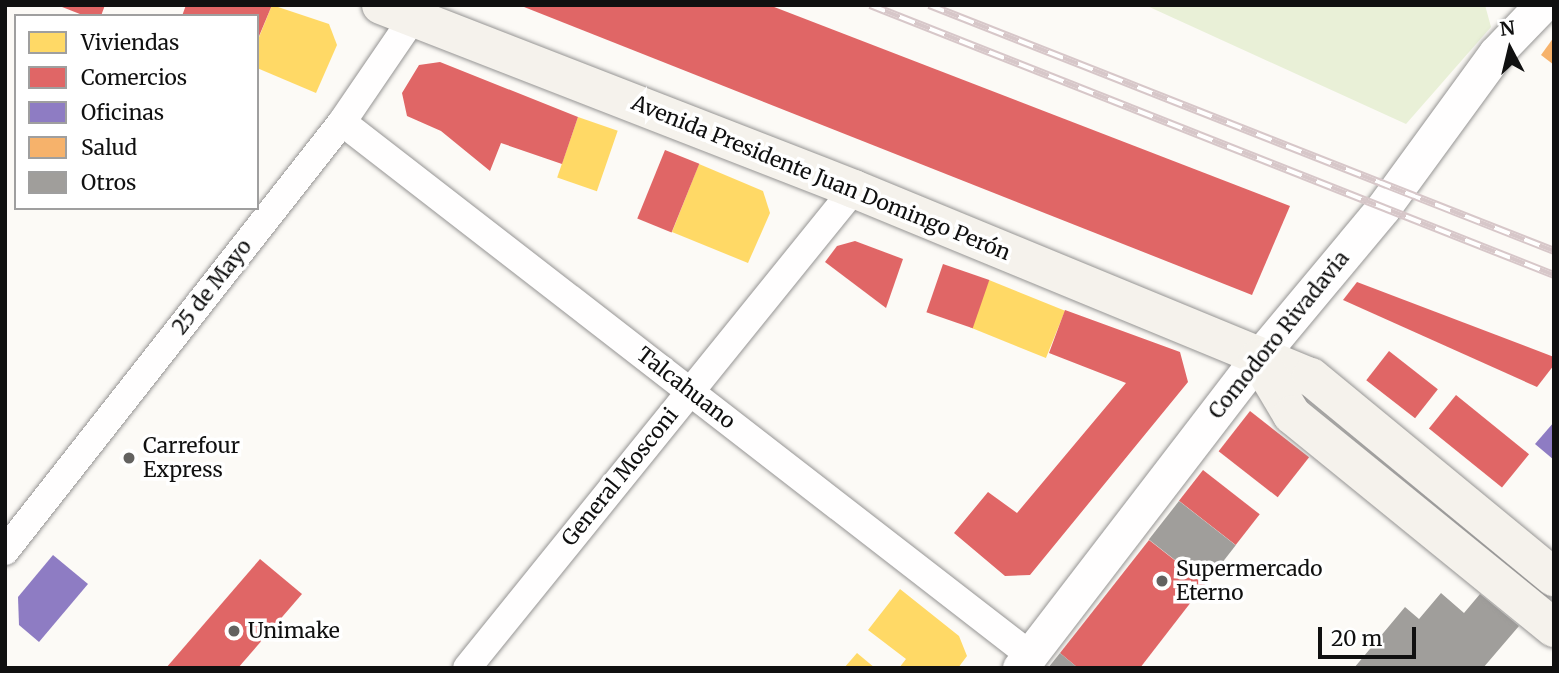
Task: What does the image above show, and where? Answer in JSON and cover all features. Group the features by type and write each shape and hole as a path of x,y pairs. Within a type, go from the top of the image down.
{"main road":[{"name":"Avenida Presidente Juan Domingo Perón","path":"397,12 854,189 1258,358 1311,377 1554,577"},
{"path":"1258,358 1292,415 1554,628"}],"street":[{"path":"1540,6 1554,6"},
{"name":"Comodoro Rivadavia","path":"1025,661 1258,358 1383,208 1496,53 1540,6"},
{"name":"25 de Mayo","path":"5,551 342,122 397,12"},
{"name":"Talcahuano","path":"342,122 690,391 1025,661"},
{"name":"General Mosconi","path":"467,668 854,189"}],"green space":[{"path":"1145,5 1485,5 1491,27 1406,124"}],"building: Viviendas":[{"path":"272,5 329,24 337,45 316,93 259,69 259,37"},
{"path":"578,117 618,131 597,191 557,178"},
{"path":"699,164 763,191 770,213 748,263 672,232"},
{"path":"989,280 1065,311 1046,358 970,327"},
{"path":"900,589 959,636 967,656 958,668 899,668 906,659 868,630"},
{"path":"857,653 875,668 844,668"}],"building: Comercios":[{"path":"57,5 105,5 102,14 80,14"},
{"path":"186,5 272,5 259,36 259,14 183,14"},
{"path":"519,5 769,5 1290,206 1252,295"},
{"path":"440,62 578,117 562,164 501,143 490,171 441,131 407,116 402,93 419,65"},
{"path":"665,150 699,164 672,232 637,219"},
{"path":"855,241 903,259 886,308 825,262 837,246"},
{"path":"943,264 989,280 973,328 926,312"},
{"path":"1357,282 1554,357 1554,365 1537,387 1343,300"},
{"path":"1065,310 1180,352 1188,382 1030,575 1005,576 954,533 988,492 1017,513 1126,383 1049,353"},
{"path":"1389,351 1438,389 1415,418 1366,380"},
{"path":"1456,395 1529,454 1502,488 1429,428"},
{"path":"1250,411 1309,457 1278,497 1219,451"},
{"path":"1203,470 1260,514 1236,545 1179,501"},
{"path":"1149,540 1205,584 1140,668 1078,668 1060,653"},
{"name":"Unimake","path":"260,559 302,594 238,668 166,668"}],"building: Oficinas":[{"path":"1554,422 1554,460 1535,444"},
{"path":"53,555 88,584 39,642 19,625 18,597"}],"building: Salud":[{"path":"1554,37 1554,65 1541,55"}],"building: Otros":[{"path":"1179,501 1236,545 1206,584 1149,540"},
{"path":"1441,593 1464,613 1480,594 1519,626 1483,668 1354,668 1405,607 1419,619"},
{"path":"1060,653 1078,668 1048,668"}],"railway":[{"path":"870,5 1554,275"},
{"path":"929,5 1554,251"}],"place":[{"name":"Carrefour Express","path":"129,458"},
{"name":"Supermercado Eterno","path":"1162,581"},
{"name":"Unimake","path":"234,631"}]}
